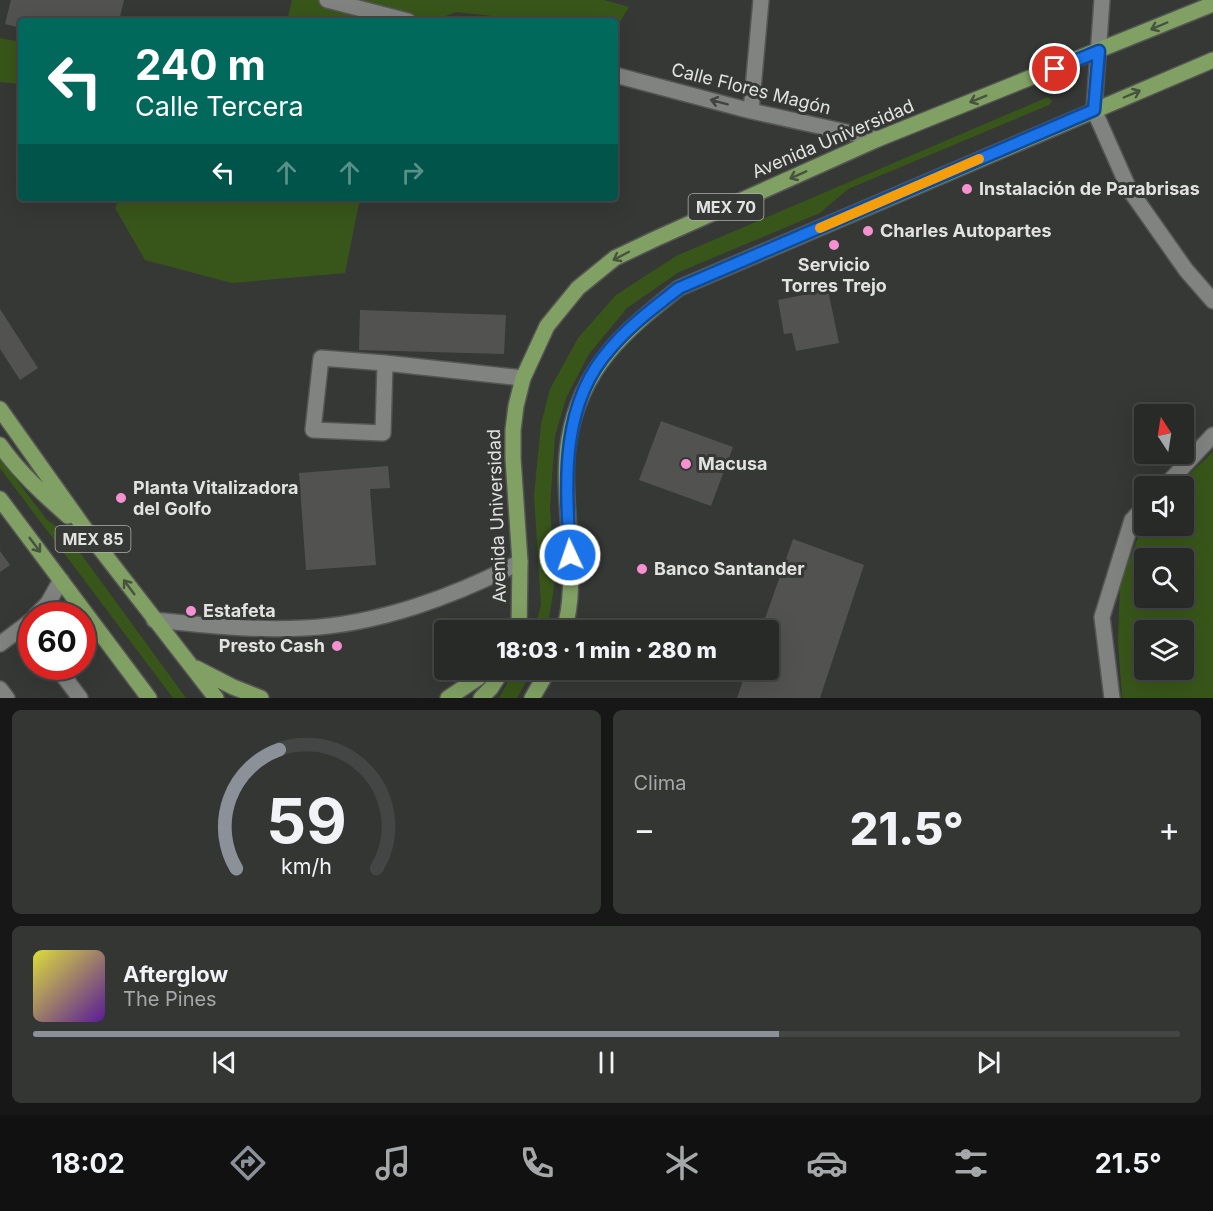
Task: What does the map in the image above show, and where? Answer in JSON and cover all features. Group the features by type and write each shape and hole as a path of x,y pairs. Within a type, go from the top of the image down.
{"main road":[{"name":"Avenida Universidad","path":"519,620 520,562 513,430 516,406 523,378 547,326 578,288 615,258 878,139 1213,4"},
{"path":"566,620 570,601 566,479 569,439 579,400 590,378 608,350 636,322 679,288 1213,60"},
{"name":"MEX 85","path":"0,409 88,533 216,698"},
{"path":"0,445 11,461 43,494 88,533"},
{"name":"MEX 85","path":"0,499 149,698"},
{"path":"190,666 261,698"},
{"path":"448,698 474,680"},
{"path":"481,698 496,680"},
{"path":"532,698 543,680"}],"street":[{"path":"327,0 396,18"},
{"path":"751,111 761,0"},
{"path":"1102,0 1094,110 1129,189 1186,270 1213,301"},
{"name":"Calle Flores Magón","path":"618,76 751,111 878,139"},
{"path":"385,363 383,433 313,430 321,358 385,363 523,378"},
{"path":"1174,476 1213,435"},
{"path":"1112,698 1102,617 1134,518"},
{"path":"154,620 232,628 305,628 377,617 447,596 488,579 520,562"},
{"path":"49,602 61,580"},
{"path":"0,644 18,632"},
{"path":"66,680 80,698"},
{"path":"0,689 7,698"}],"green space":[{"path":"292,0 604,0 629,7 618,25 618,18 511,18 456,12 441,18 288,18"},
{"path":"0,38 18,41 18,84 0,82"},
{"path":"1048,97 1052,101 1049,105 848,189 820,213 679,272 627,308 589,354 566,398 555,436 550,508 555,581 549,620 537,620 541,605 534,496 541,424 550,389 578,338 616,295 676,256"},
{"path":"118,201 359,201 345,273 232,283 145,260 115,208"},
{"path":"1213,452 1213,698 1122,698 1118,641 1120,584 1139,536 1194,536 1194,476 1187,476"},
{"path":"0,458 47,520 65,532 186,698 173,698 0,468"},
{"path":"509,680 527,680 517,698 499,698"}],"building":[{"path":"11,0 124,0 120,18 18,18 18,27 5,24"},
{"path":"828,290 839,343 796,351 792,333 784,334 778,300"},
{"path":"0,309 38,368 20,380 0,349"},
{"path":"360,310 506,315 504,354 359,350"},
{"name":"Macusa","path":"661,421 733,447 711,506 639,480"},
{"path":"388,466 390,488 370,489 376,565 306,570 299,473"},
{"path":"793,539 864,565 820,698 737,698 743,680 779,680 779,620 765,620"},
{"path":"0,551 10,565 0,572"}],"slow traffic":[{"path":"820,228 979,159"}],"place":[{"name":"Instalación de Parabrisas","path":"967,189"},
{"name":"Charles Autopartes","path":"868,231"},
{"name":"Servicio Torres Trejo","path":"834,245"},
{"name":"Macusa","path":"686,464"},
{"name":"Planta Vitalizadora del Golfo","path":"121,498"},
{"name":"Banco Santander","path":"642,569"},
{"name":"Estafeta","path":"191,611"},
{"name":"Presto Cash","path":"337,646"}],"route":[{"path":"570,555 566,479 569,439 579,400 608,350 636,322 679,288 1094,110 1099,51 1055,69"}]}
